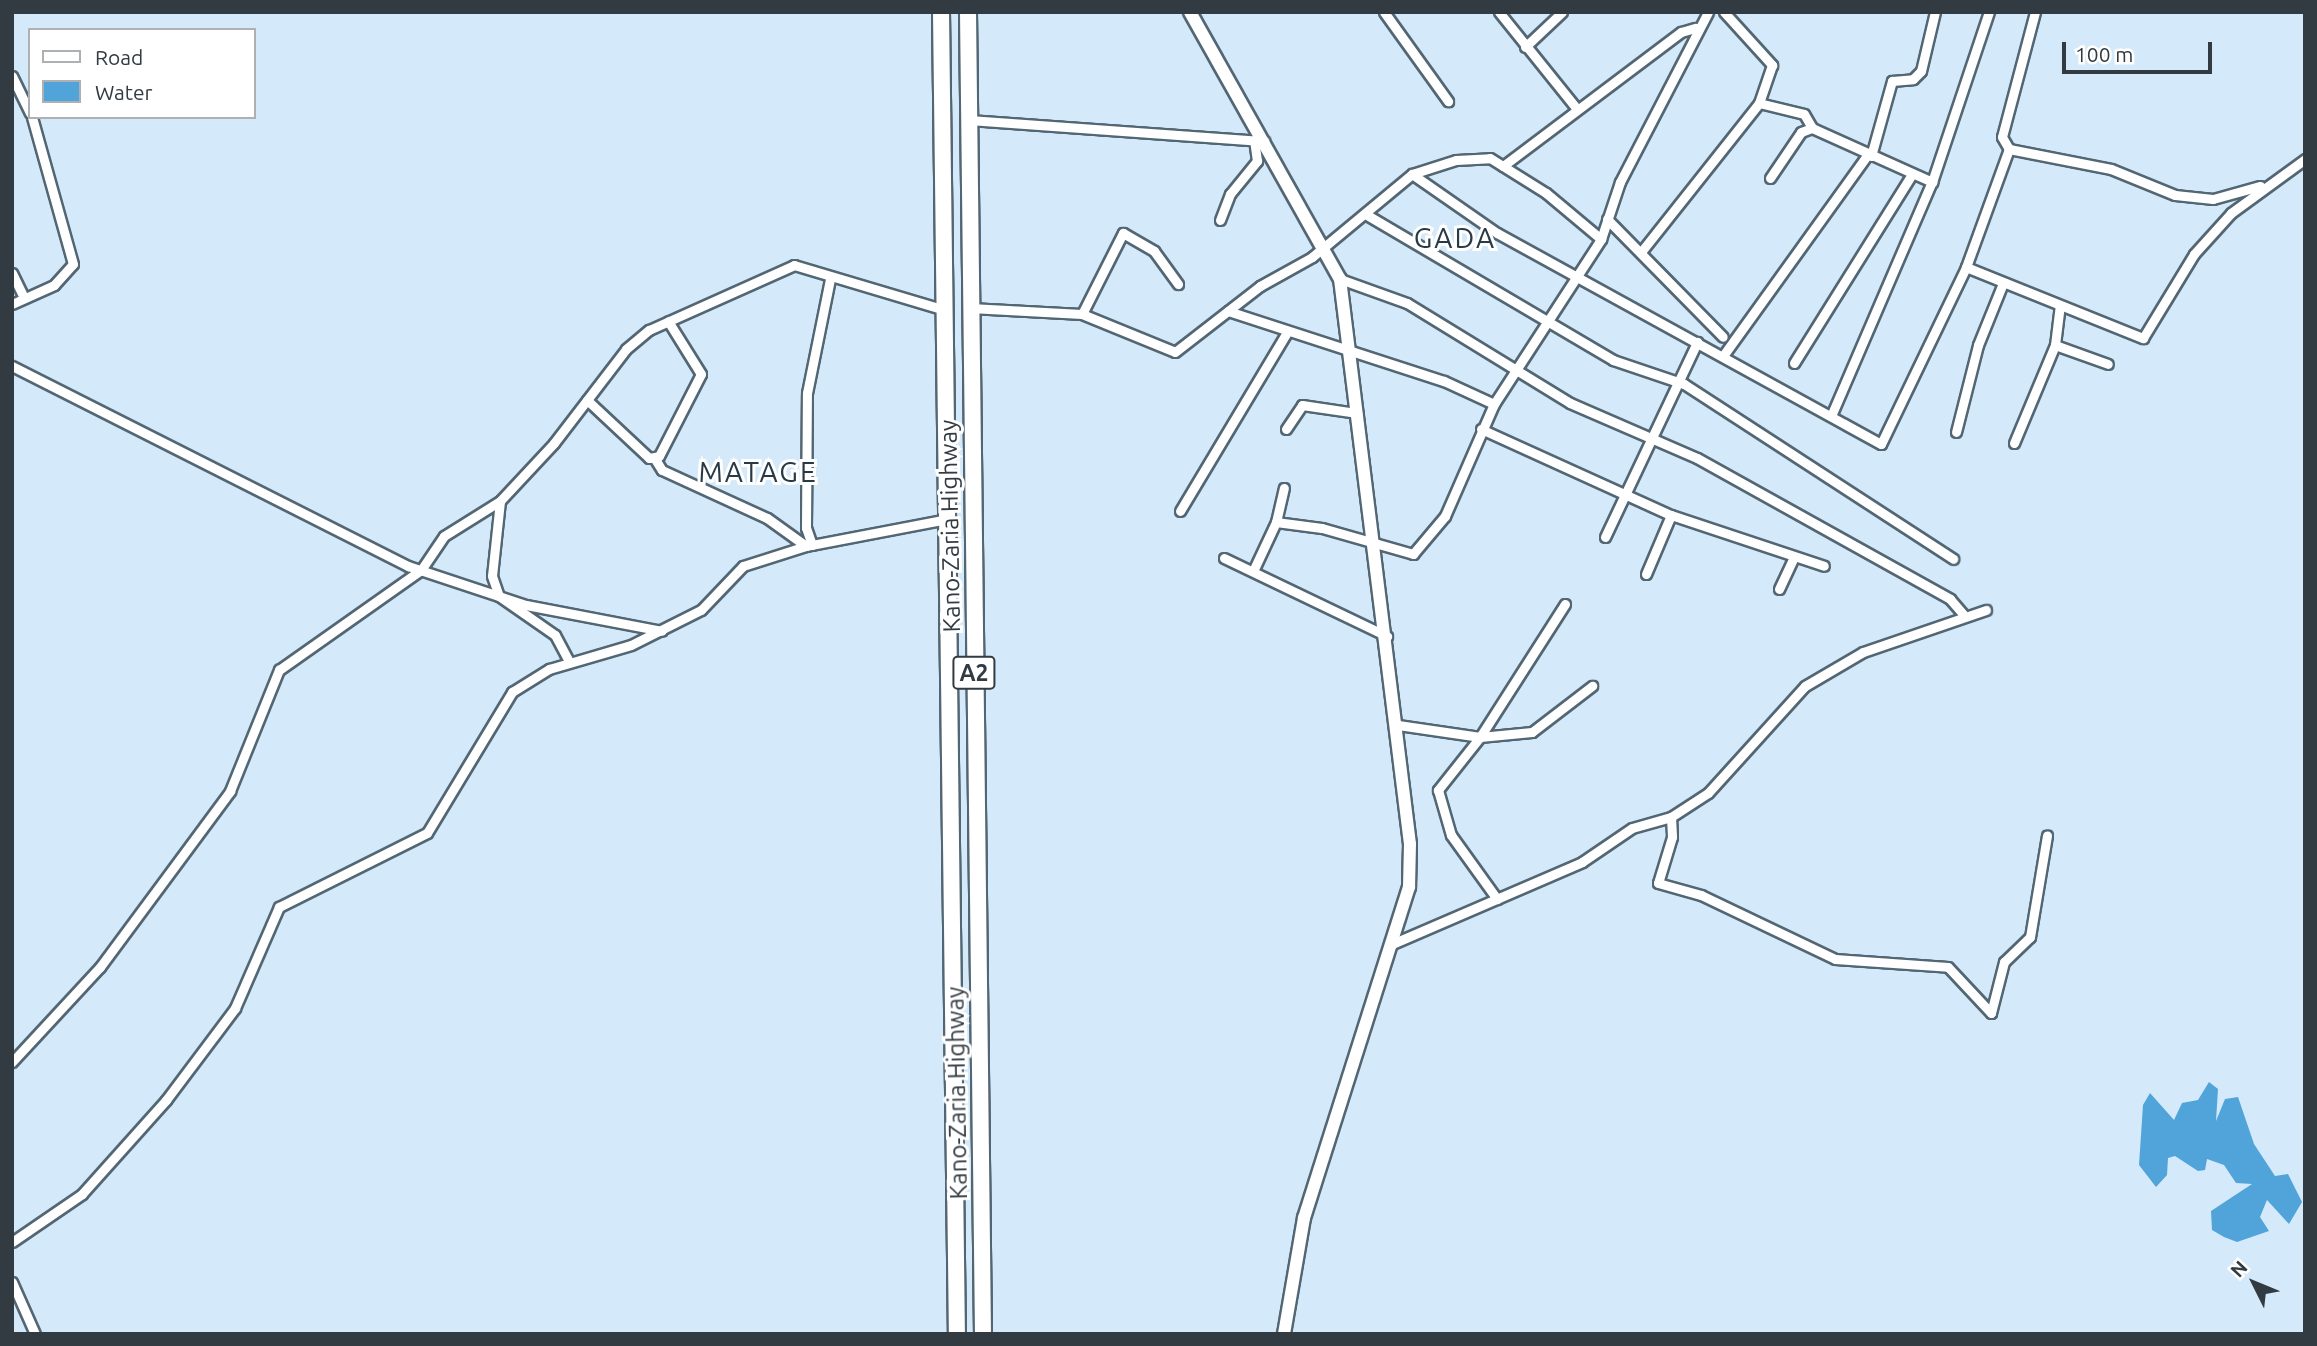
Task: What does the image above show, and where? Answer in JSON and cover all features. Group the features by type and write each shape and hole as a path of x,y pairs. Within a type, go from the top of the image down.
{"highway":[{"name":"Kano-Zaria Highway","path":"941,12 957,1334"},
{"name":"Kano-Zaria Highway","path":"968,12 982,1334"}],"street":[{"path":"1190,12 1259,141 1324,247 1340,279 1398,724 1409,887 1304,1218 1284,1334"},
{"path":"1384,12 1448,101"},
{"path":"1499,12 1577,109"},
{"path":"1525,47 1562,12"},
{"path":"1276,522 1413,554 1445,516 1494,404 1545,320 1601,239 1620,182 1692,48 1695,28 1708,12"},
{"path":"1641,253 1759,103 1772,65 1724,12"},
{"path":"1725,353 1869,155 1892,81 1913,79 1921,71 1935,12"},
{"path":"1831,416 1932,182 1989,12"},
{"path":"2035,12 2002,137 2009,149 2110,169 2175,195 2213,199 2265,185"},
{"path":"1503,166 1681,32 1695,28"},
{"path":"12,76 28,109"},
{"path":"1759,103 1804,114 1812,128 1932,182"},
{"path":"12,304 54,285 73,264 32,119"},
{"path":"970,120 1259,141"},
{"path":"1770,178 1801,132 1812,128"},
{"path":"1220,220 1230,194 1257,161 1259,141"},
{"path":"1412,174 1497,233 1577,273 1696,342 1725,353 1881,444 1966,267 2009,149"},
{"path":"970,308 1082,314 1175,352 1228,311 1367,215 1412,174 1456,160 1490,159 1503,166 1601,239"},
{"path":"1966,267 2060,307 2143,338 2194,254 2265,185 2305,159"},
{"path":"1794,363 1912,174"},
{"path":"1367,215 1613,360 1674,383 1953,559"},
{"path":"1607,219 1723,337"},
{"path":"1082,314 1123,233 1154,251 1178,284"},
{"path":"12,1062 100,967 230,791 279,670 421,570 444,536 500,501 587,400 626,349 668,321 778,268 794,265 830,279 944,310"},
{"path":"12,273 24,298"},
{"path":"809,546 806,528 807,393 830,279"},
{"path":"1340,279 1407,303 1570,403 1650,435 1849,541 1950,599 1965,616"},
{"path":"1956,432 1978,345 2003,284"},
{"path":"2014,443 2055,345 2060,307"},
{"path":"1228,311 1287,332 1348,349 1494,404"},
{"path":"655,459 702,374 668,321"},
{"path":"1180,511 1287,332"},
{"path":"1605,537 1674,383 1696,342"},
{"path":"2055,345 2108,364"},
{"path":"12,366 421,570 499,596 662,631"},
{"path":"587,400 655,459 662,470 767,518 809,546"},
{"path":"1286,429 1302,405 1357,413"},
{"path":"1481,429 1671,515 1824,566"},
{"path":"1255,569 1276,522 1284,488"},
{"path":"500,501 492,576 499,596 555,635 569,661"},
{"path":"1646,574 1671,515"},
{"path":"12,1242 82,1194 166,1100 235,1008 279,907 427,833 512,691 569,661 662,631 701,610 743,566 809,546 947,519"},
{"path":"1779,589 1794,557"},
{"path":"1224,558 1255,569 1387,636"},
{"path":"1497,899 1451,835 1438,790 1480,737 1565,604"},
{"path":"1392,944 1582,862 1632,828 1671,817 1708,793 1805,686 1863,652 1986,610"},
{"path":"1398,724 1480,737 1532,732 1592,686"},
{"path":"1671,817 1672,837 1658,883 1701,895 1732,915 1846,962 1948,967 1991,1013 2004,962 2030,937 2047,835"},
{"path":"12,1282 35,1334"}],"water":[{"path":"2209,1082 2218,1089 2216,1121 2225,1099 2238,1097 2254,1144 2275,1176 2288,1174 2302,1202 2289,1224 2267,1200 2260,1217 2269,1231 2237,1242 2224,1237 2212,1230 2211,1211 2252,1184 2236,1183 2224,1165 2207,1159 2205,1170 2198,1171 2175,1156 2168,1158 2167,1175 2156,1187 2139,1165 2143,1105 2150,1093 2174,1120 2182,1103 2198,1100"}],"district":[{"name":"GADA","path":"1455,238"},
{"name":"MATAGE","path":"758,472"}]}
